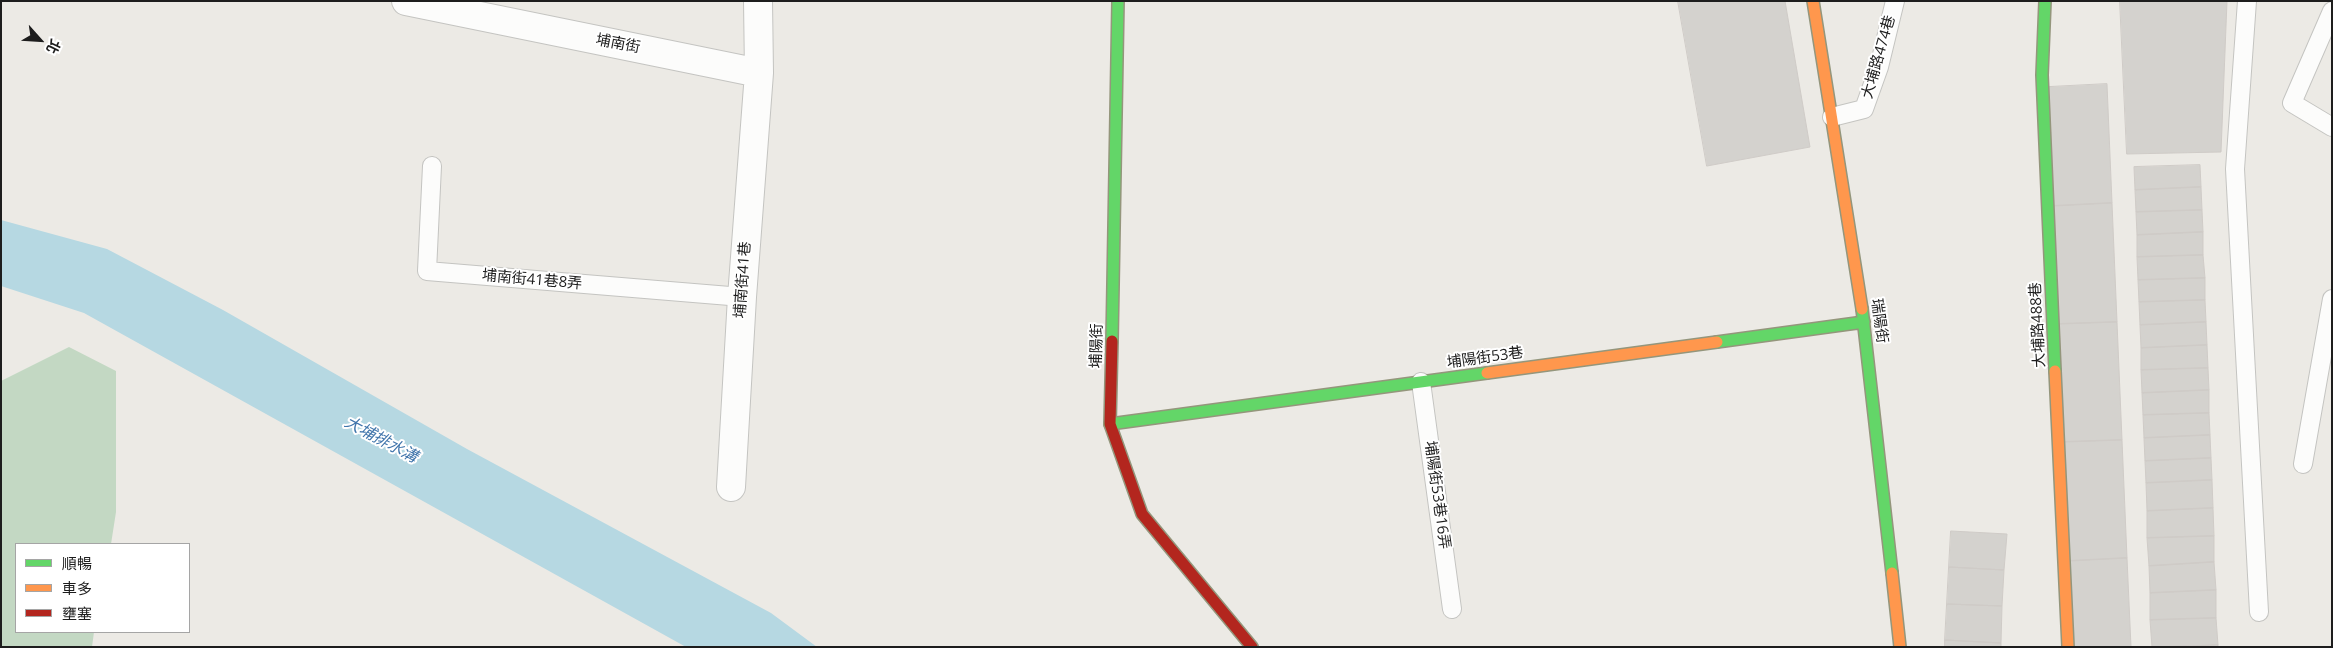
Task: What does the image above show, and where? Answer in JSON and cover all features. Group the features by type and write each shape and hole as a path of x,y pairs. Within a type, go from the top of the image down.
{"street":[{"name":"埔南街","path":"406,1 759,73"},
{"path":"758,1 759,73"},
{"name":"埔陽街","path":"1118,1 1110,424 1142,514 1252,647"},
{"name":"瑞陽街","path":"1813,1 1864,322 1900,647"},
{"name":"大埔路488巷","path":"2045,1 2042,74 2068,647"},
{"name":"埔南街41巷","path":"732,487 742,297 759,73"},
{"name":"埔陽街53巷","path":"1110,424 1864,322"}],"lane":[{"name":"大埔路474巷","path":"1832,117 1864,109 1879,67 1895,1"},
{"path":"2247,1 2235,169 2259,612"},
{"path":"2332,11 2292,104 2332,127"},
{"name":"埔南街41巷8弄","path":"432,166 427,271 742,297"},
{"path":"2303,464 2332,299"},
{"name":"埔陽街53巷16弄","path":"1421,382 1452,609"}],"green space":[{"path":"69,347 116,371 116,512 111,543 15,543 15,633 94,633 92,647 1,647 1,381"}],"water":[{"name":"大埔排水溝","path":"1,220 107,249 223,310 467,449 771,613 817,647 686,647 84,313 1,286"}],"building":[{"path":"1678,1 1785,1 1810,147 1707,166"},
{"path":"2120,1 2227,1 2221,152 2127,154"},
{"path":"2107,84 2112,203 2053,206 2049,87"},
{"path":"2200,165 2201,187 2135,190 2134,167"},
{"path":"2201,187 2202,210 2136,212 2135,190"},
{"path":"2112,203 2117,322 2059,324 2053,206"},
{"path":"2202,210 2203,232 2137,235 2136,212"},
{"path":"2203,232 2203,255 2137,257 2137,235"},
{"path":"2203,255 2205,278 2138,280 2137,257"},
{"path":"2205,278 2205,300 2139,302 2138,280"},
{"path":"2205,300 2206,322 2140,325 2139,302"},
{"path":"2117,322 2122,440 2064,442 2059,324"},
{"path":"2206,322 2207,345 2141,348 2140,325"},
{"path":"2207,345 2208,368 2141,370 2141,348"},
{"path":"2208,368 2209,390 2142,393 2141,370"},
{"path":"2209,390 2209,413 2143,415 2142,393"},
{"path":"2209,413 2210,435 2144,438 2143,415"},
{"path":"2210,435 2211,458 2145,461 2144,438"},
{"path":"2122,440 2127,558 2069,561 2064,442"},
{"path":"2211,458 2212,480 2146,483 2145,461"},
{"path":"2212,480 2213,508 2147,511 2146,483"},
{"path":"2213,508 2214,536 2147,538 2147,511"},
{"path":"1951,531 2007,534 2004,570 1949,567"},
{"path":"2214,536 2214,562 2149,566 2147,538"},
{"path":"2127,558 2131,647 2073,647 2069,561"},
{"path":"2214,562 2216,590 2150,593 2149,566"},
{"path":"1949,567 2004,570 2002,606 1947,604"},
{"path":"2216,590 2216,618 2150,620 2150,593"},
{"path":"1947,604 2002,606 2001,643 1945,640"},
{"path":"2216,618 2218,645 2152,647 2150,620"},
{"path":"1945,640 2001,643 2001,647 1945,647"},
{"path":"2218,645 2218,647 2183,647"}],"traffic: fast":[{"path":"1112,341 1118,1"},
{"path":"2045,1 2042,75 2055,371"},
{"path":"1862,309 1892,573"},
{"path":"1717,342 1864,322"},
{"path":"1110,424 1487,373"}],"traffic: slow":[{"path":"1813,1 1862,309"},
{"path":"1487,373 1717,342"},
{"path":"2055,371 2068,647"},
{"path":"1892,573 1900,647"}],"traffic: jam":[{"path":"1112,341 1110,424 1142,514 1252,647"}]}
